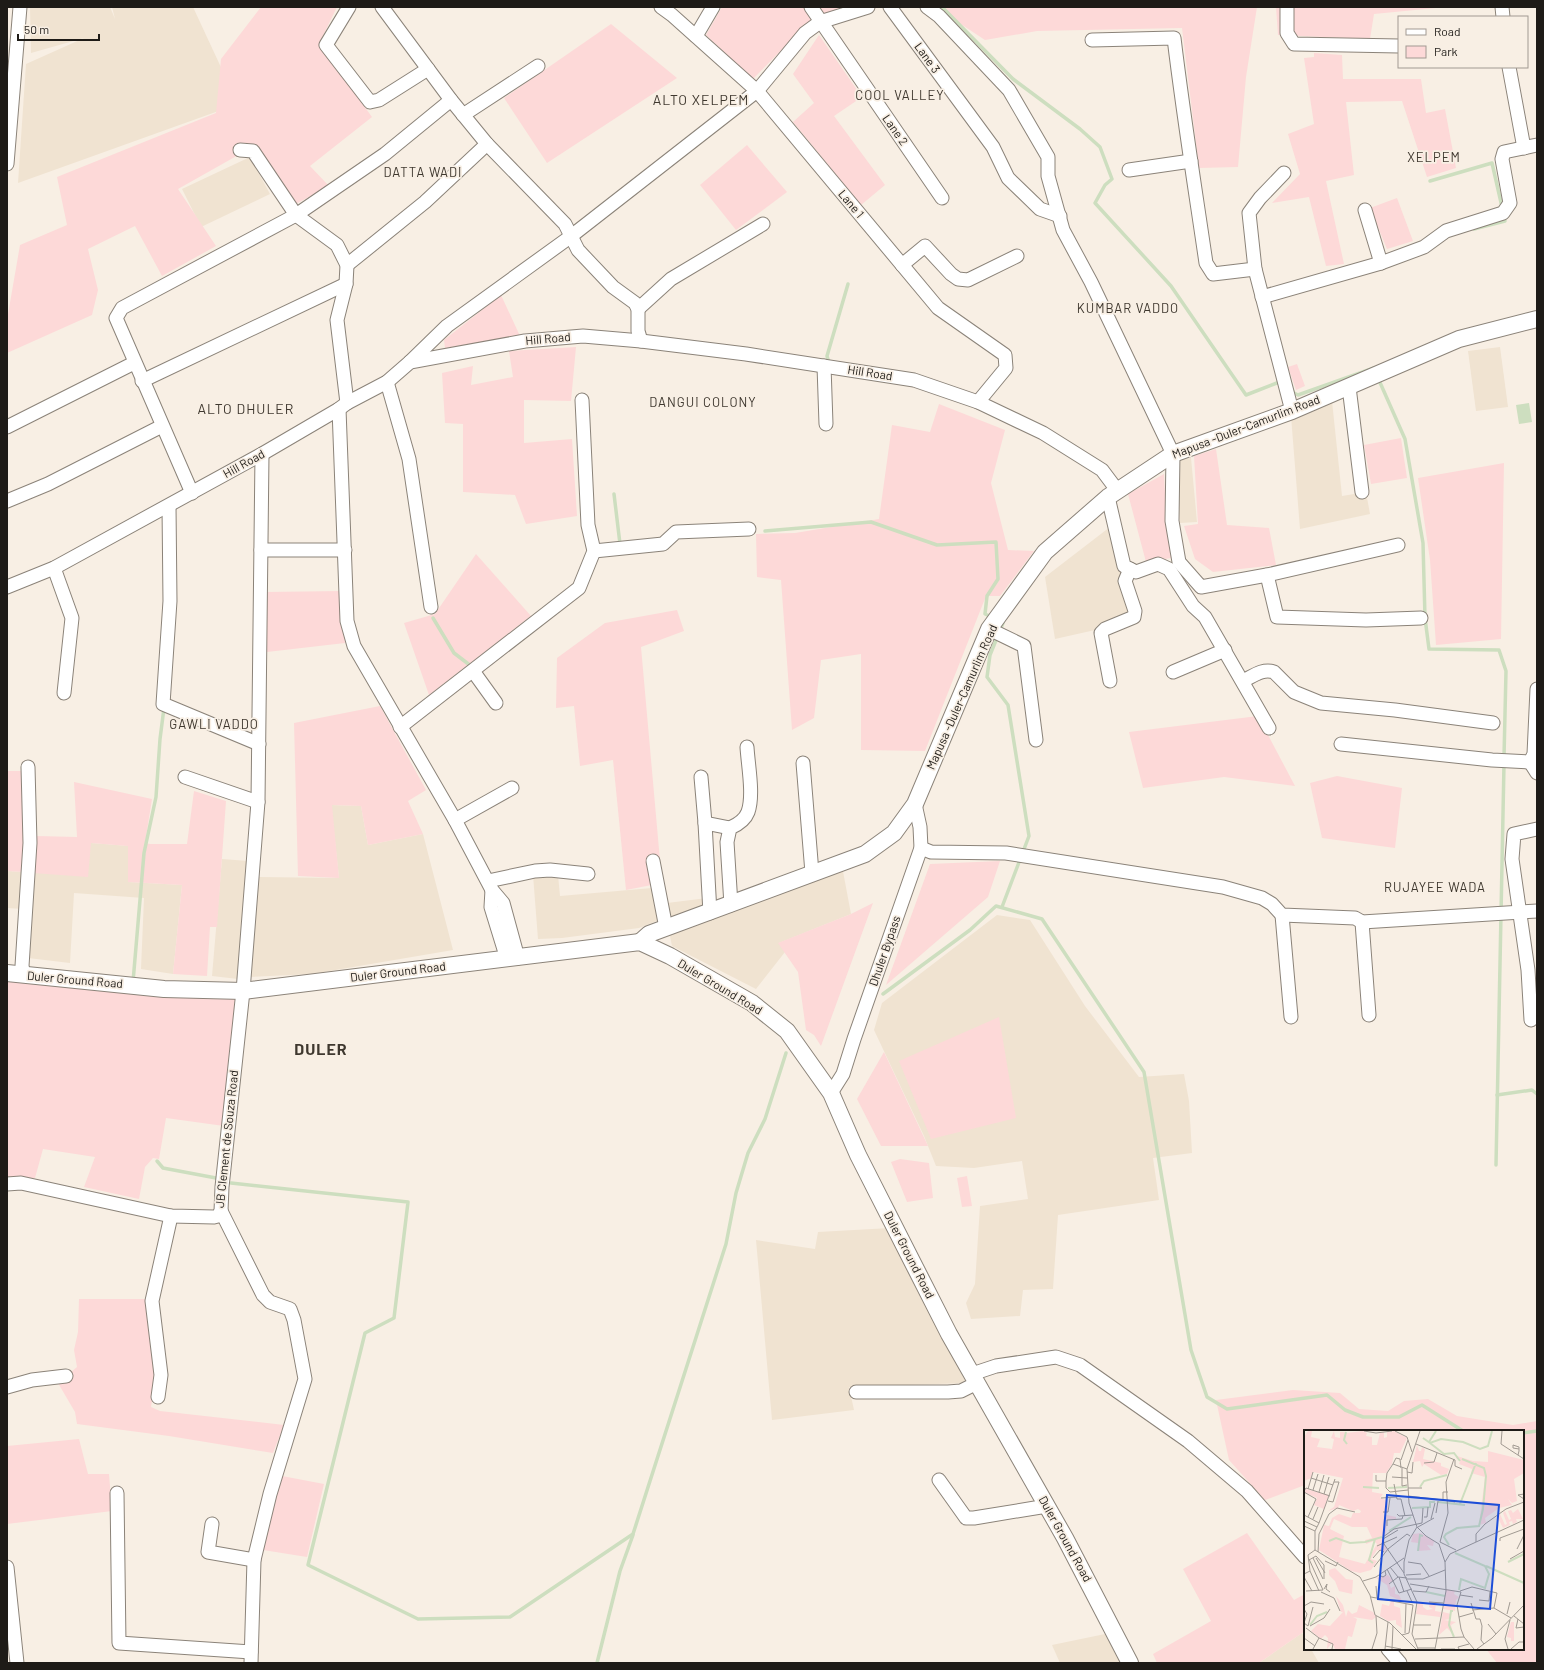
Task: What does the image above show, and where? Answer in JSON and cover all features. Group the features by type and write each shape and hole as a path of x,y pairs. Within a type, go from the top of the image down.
{"main road":[{"name":"Mapusa -Duler-Camurlim Road","path":"640,942 649,934 710,913 865,854 894,833 915,804 989,629 1045,552 1113,494 1173,454 1292,411 1458,340 1537,319"},
{"name":"Duler Ground Road","path":"7,973 24,976 164,989 243,991 640,942 670,956 752,1003 788,1031 831,1093 858,1155 949,1334 1047,1506 1130,1663"}],"street":[{"path":"7,164 20,7"},
{"path":"349,7 326,45 370,102 379,100 428,69"},
{"path":"382,7 450,100 487,144 565,224 570,237 578,250 613,287 635,302 638,309 638,331 641,341"},
{"name":"Lane 1","path":"661,7 696,36 757,91 938,308 1005,355 1006,368 978,402"},
{"path":"696,36 713,7"},
{"name":"Lane 2","path":"811,7 942,198"},
{"path":"410,362 446,326 570,237 757,91 805,33 820,22 868,7"},
{"name":"Lane 3","path":"890,7 993,148 1008,178 1040,209 1060,216"},
{"path":"927,7 939,16 1009,90 1048,157 1048,176 1063,230 1091,282 1173,454 1172,521 1179,562 1201,587 1266,575 1398,545"},
{"path":"1287,7 1286,33 1294,44 1398,46"},
{"path":"1092,40 1174,38 1187,140 1206,263 1213,274 1255,270"},
{"path":"463,116 538,66"},
{"path":"1509,68 1524,148"},
{"path":"192,493 134,363 116,318 122,308 296,216 385,154 450,100"},
{"path":"347,265 424,202 487,144"},
{"path":"1262,296 1381,263 1424,247 1446,231 1503,213 1510,203 1502,159 1504,152 1537,145"},
{"path":"240,150 253,151 296,216 337,245 347,265 346,284 337,320 343,406 346,621 354,646 455,820 490,885 491,907 512,958"},
{"path":"1129,170 1191,161"},
{"path":"1284,173 1260,198 1249,213 1255,270 1292,411"},
{"path":"1365,210 1381,263"},
{"path":"638,309 671,279 763,224"},
{"path":"902,265 925,246 951,274 958,279 968,280 1017,256"},
{"path":"142,381 346,284"},
{"name":"Hill Road","path":"7,587 54,568 169,506 387,382 410,362 525,341 584,336 641,341 746,354 914,380 978,402 1043,433 1102,470 1113,494"},
{"path":"7,427 134,363"},
{"path":"824,366 826,424"},
{"path":"387,382 409,459 431,607"},
{"path":"1349,387 1362,492"},
{"path":"400,727 580,588 594,551 588,525 582,400"},
{"path":"7,501 48,484 162,426"},
{"name":"JB Clement de Souza Road","path":"7,1184 21,1183 170,1216 214,1217 218,1216 221,1211 222,1186 243,991 258,802 262,454"},
{"path":"1113,494 1124,566 1136,572 1158,564 1169,569 1193,606 1206,618 1269,728"},
{"path":"169,506 170,601 163,704 259,744"},
{"path":"594,551 663,544 676,532 749,530"},
{"path":"261,550 345,550"},
{"path":"54,568 72,618 64,693"},
{"path":"1110,681 1101,633 1105,629 1134,617 1135,611 1125,580 1130,569"},
{"path":"1266,575 1277,617 1366,620 1421,618"},
{"path":"989,629 1024,646 1036,740"},
{"path":"1173,672 1225,650"},
{"path":"1243,681 1265,670 1270,670 1274,672 1294,692 1322,703 1395,710 1493,723"},
{"path":"474,671 496,702"},
{"path":"1342,744 1492,760 1533,768 1537,689"},
{"path":"705,823 730,828 739,824 748,813 750,796 747,747"},
{"path":"803,763 812,873"},
{"path":"24,976 22,966 30,843 28,766"},
{"path":"184,776 258,802"},
{"path":"701,777 710,913"},
{"path":"455,820 512,788"},
{"name":"Dhuler Bypass","path":"831,1093 844,1074 854,1039 921,848 920,827 915,804"},
{"path":"730,828 727,842 731,905"},
{"path":"1532,1020 1528,970 1512,859 1514,834 1537,829"},
{"path":"921,848 931,852 1006,853 1223,887 1262,898 1272,904 1282,915 1291,1017"},
{"path":"653,861 666,928"},
{"path":"490,885 535,871 550,870 588,874"},
{"path":"1282,915 1355,918 1362,922 1537,911"},
{"path":"1362,922 1369,1015"},
{"path":"117,1492 120,1643 251,1658 254,1560 270,1494 305,1379 294,1320 290,1309 270,1302 263,1295 221,1211"},
{"path":"158,1397 161,1376 152,1301 170,1216"},
{"path":"856,1392 948,1392 961,1390 974,1378 996,1366 1056,1357 1080,1365 1194,1446 1247,1492 1304,1556"},
{"path":"7,1387 32,1380 66,1376"},
{"path":"939,1480 966,1518 1047,1506"},
{"path":"212,1524 208,1552 254,1560"},
{"path":"7,1568 17,1663"},
{"path":"1389,1650 1400,1663"}],"shaded area":[{"path":"30,7 110,7 115,19 112,7 193,7 238,104 18,183 26,64 84,38 31,53"},
{"path":"250,157 270,194 201,227 182,189"},
{"path":"1500,347 1508,407 1476,411 1468,351"},
{"path":"1332,401 1342,496 1366,492 1370,514 1300,529 1291,416"},
{"path":"1529,403 1532,422 1519,424 1516,405"},
{"path":"1191,458 1197,522 1180,523 1177,460"},
{"path":"1110,527 1131,613 1095,630 1055,639 1045,577"},
{"path":"331,805 361,806 368,845 423,834 453,950 312,974 249,977 259,877 339,878"},
{"path":"91,843 129,846 128,882 182,885 173,974 141,969 144,898 74,893 70,963 28,958 33,873"},
{"path":"222,859 248,861 238,979 212,976"},
{"path":"842,866 851,914 779,943 785,952 756,989 672,946 669,931"},
{"path":"7,871 24,872 23,909 7,908"},
{"path":"533,875 558,875 560,896 652,888 659,920 639,928 562,938 538,939"},
{"path":"707,898 702,907 669,918 667,903"},
{"path":"997,915 1030,920 1085,1006 1139,1077 1184,1074 1189,1101 1192,1153 1153,1158 1159,1200 1058,1215 1053,1289 1023,1290 1020,1316 971,1319 966,1303 975,1284 980,1206 1028,1199 1022,1161 974,1168 936,1166 924,1136 874,1030 882,1003"},
{"path":"890,1228 966,1383 849,1387 854,1410 772,1420 756,1240 815,1249 818,1232"},
{"path":"1302,1633 1304,1636 1304,1650 1312,1650 1319,1663 1259,1663"},
{"path":"1105,1634 1120,1663 1060,1663 1052,1645"}],"green space":[{"path":"261,7 337,7 319,44 372,117 310,166 329,186 294,205 256,145 178,189 216,246 162,276 135,226 88,249 98,290 92,315 7,353 7,320 20,245 67,225 57,177 216,113 221,59"},
{"path":"722,7 849,7 809,22 753,79 706,35"},
{"path":"935,7 1257,7 1246,77 1238,167 1199,168 1182,28 1037,31 985,40"},
{"path":"1276,7 1446,7 1374,14 1370,39 1278,35"},
{"path":"611,24 677,78 547,163 504,98"},
{"path":"819,35 862,97 834,116 885,185 861,205 793,122 814,103 793,74"},
{"path":"1314,53 1342,55 1343,79 1421,79 1426,113 1445,109 1456,168 1427,177 1402,101 1346,102 1354,175 1326,181 1344,264 1326,266 1309,197 1272,203 1300,174 1288,134 1314,124 1304,58 1314,57"},
{"path":"747,145 787,192 736,230 700,185"},
{"path":"1397,198 1413,241 1387,249 1370,208"},
{"path":"501,295 520,336 445,348 444,340"},
{"path":"576,347 571,401 524,400 524,443 572,439 577,516 526,524 515,495 463,492 463,424 445,423 442,373 473,366 471,385 513,377 509,351"},
{"path":"1297,364 1305,386 1296,390 1288,367"},
{"path":"939,404 1005,430 991,483 1008,550 1034,551 1000,596 986,596 925,751 861,750 861,654 821,660 814,718 792,730 781,580 757,577 756,534 795,533 879,519 892,425 930,432"},
{"path":"1401,438 1407,478 1371,484 1364,445"},
{"path":"1216,449 1227,525 1269,528 1276,565 1213,572 1195,559 1184,526 1198,524 1194,456"},
{"path":"1504,463 1501,639 1436,645 1430,560 1418,478"},
{"path":"1164,474 1166,513 1171,558 1146,562 1128,494"},
{"path":"476,554 531,616 429,695 404,623 435,614"},
{"path":"342,591 345,643 267,652 266,592"},
{"path":"677,610 684,631 641,647 662,883 626,890 613,760 580,766 574,706 556,708 557,658 605,623"},
{"path":"380,706 426,790 408,801 423,834 368,845 361,806 332,805 339,878 298,876 294,723"},
{"path":"1258,716 1295,786 1224,777 1143,788 1129,732"},
{"path":"7,771 22,771 24,872 7,871"},
{"path":"1337,776 1402,788 1395,848 1322,838 1310,783"},
{"path":"74,782 152,799 145,843 150,844 187,844 194,791 226,801 217,927 210,927 207,976 173,974 182,885 128,882 128,846 91,843 88,877 33,873 36,836 77,837"},
{"path":"1000,861 988,897 886,985 930,864"},
{"path":"873,903 821,1046 814,1035 806,1030 798,972 778,943 851,914"},
{"path":"7,980 238,998 224,1126 166,1118 159,1159 153,1158 145,1167 139,1199 84,1187 95,1157 43,1149 35,1178 7,1180"},
{"path":"999,1017 1016,1118 931,1139 899,1061"},
{"path":"884,1052 928,1146 881,1146 857,1099"},
{"path":"900,1159 929,1163 933,1198 907,1202 891,1162"},
{"path":"967,1176 972,1206 962,1207 957,1178"},
{"path":"79,1299 148,1299 156,1377 151,1407 160,1411 284,1425 273,1453 169,1436 77,1424 75,1412 58,1383 77,1367 74,1350 78,1332"},
{"path":"1293,1390 1340,1393 1359,1409 1388,1411 1404,1401 1428,1399 1457,1416 1513,1425 1537,1421 1537,1663 1497,1663 1487,1650 1524,1650 1524,1430 1304,1430 1304,1485 1265,1500 1229,1460 1216,1400"},
{"path":"79,1439 88,1474 109,1474 112,1511 7,1524 7,1446"},
{"path":"282,1476 324,1484 307,1557 263,1550"},
{"path":"1247,1533 1294,1600 1304,1595 1304,1632 1259,1663 1157,1663 1153,1654 1211,1621 1183,1569"}],"waterway":[{"path":"942,7 1013,79 1080,129 1100,147 1112,179 1105,185 1095,203 1171,286 1246,395 1282,381"},
{"path":"1430,181 1492,163 1502,207"},
{"path":"1474,229 1505,221 1504,215"},
{"path":"829,363 827,356 848,284"},
{"path":"1292,390 1298,395 1374,368"},
{"path":"1378,378 1405,439 1423,543 1425,618 1429,649 1499,650 1506,671 1504,757"},
{"path":"614,494 620,544 622,544"},
{"path":"765,531 871,522 937,545 996,542 998,579 987,596 985,614 992,617"},
{"path":"433,618 454,653 471,666 472,664"},
{"path":"999,621 1003,623 990,655 987,677 1008,705 1029,836 1002,907"},
{"path":"133,982 144,853 156,797 160,739 164,708"},
{"path":"1496,1165 1504,764"},
{"path":"883,994 970,930 996,906 1042,919 1144,1072 1191,1350 1207,1397 1227,1409 1327,1395 1345,1410 1363,1417 1399,1417 1422,1405 1461,1430"},
{"path":"231,1183 408,1202 394,1318 365,1333 308,1565 418,1619 510,1617 633,1534 726,1244 736,1193 748,1153 765,1119 786,1053"},
{"path":"1497,1095 1532,1090 1537,1094"},
{"path":"157,1161 163,1168 216,1178"},
{"path":"1524,1433 1537,1431"},
{"path":"597,1663 620,1571 633,1535"}],"district":[{"name":"COOL VALLEY","path":"900,95"},
{"name":"ALTO XELPEM","path":"701,100"},
{"name":"XELPEM","path":"1434,157"},
{"name":"DATTA WADI","path":"423,172"},
{"name":"KUMBAR VADDO","path":"1128,308"},
{"name":"DANGUI COLONY","path":"703,402"},
{"name":"ALTO DHULER","path":"246,409"},
{"name":"GAWLI VADDO","path":"214,724"},
{"name":"RUJAYEE WADA","path":"1435,887"},
{"name":"DULER","path":"321,1049"}]}
